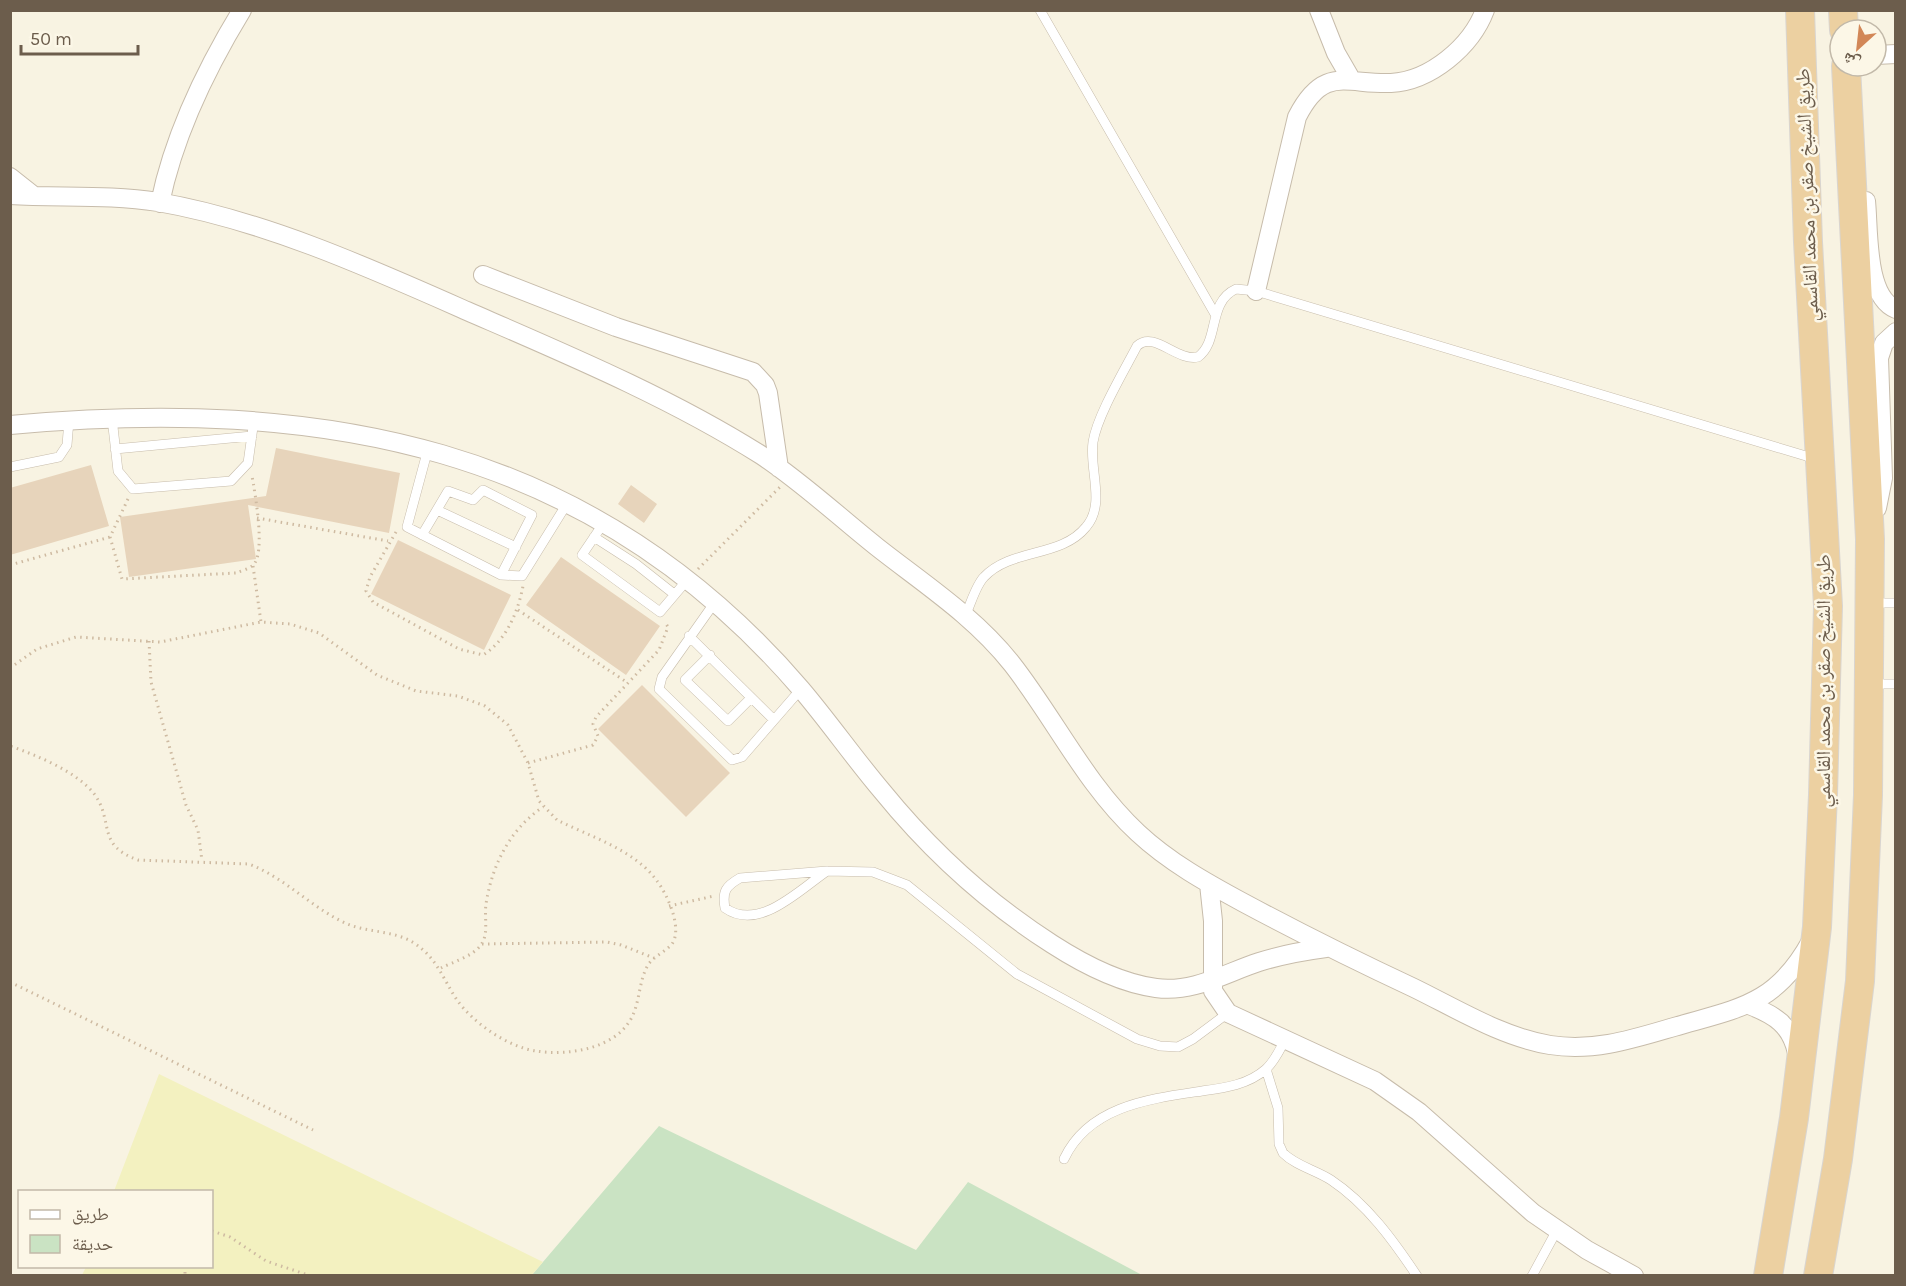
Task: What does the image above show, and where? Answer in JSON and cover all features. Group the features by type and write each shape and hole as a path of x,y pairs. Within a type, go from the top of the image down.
{"highway":[{"name":"طريق الشيخ صقر بن محمد القاسمي","path":"1767,1275 1800,1067 1817,927 1828,606 1819,460 1800,10"},
{"path":"1818,1275 1838,1159 1860,981 1868,795 1882,684 1883,603 1870,539 1847,78"}],"street":[{"path":"160,203 168,164 183,128 225,39 242,10"},
{"path":"1319,10 1331,41 1351,79"},
{"path":"1256,291 1297,117 1312,94 1324,86 1351,79 1390,83 1410,81 1427,73 1466,41 1485,10"},
{"path":"1853,78 1873,276 1879,294 1888,306 1896,309"},
{"path":"10,177 34,196"},
{"path":"10,195 86,195 160,203 195,210 256,228 417,289 579,359 710,427 785,472 877,547 966,614 1012,663 1107,800 1161,853 1209,884 1326,948 1498,1028 1547,1044 1599,1046 1625,1041 1749,1005 1778,987 1789,974 1817,927"},
{"path":"483,275 616,327 753,372 765,385 768,393 785,472"},
{"path":"1870,539 1882,478 1879,357 1884,343 1896,332"},
{"path":"10,425 112,418 253,428 313,426 428,449 474,462 568,501 599,529 648,549 715,601 801,689 885,795 932,846 970,883 1025,926 1069,955 1107,974 1134,984 1173,989 1213,980 1279,956 1326,948"},
{"path":"1209,884 1213,921 1213,980 1217,999 1228,1013 1351,1067 1398,1096 1533,1213 1557,1230 1634,1275"},
{"path":"1749,1005 1773,1014 1787,1027 1795,1045 1800,1067"}],"lane":[{"path":"1040,10 1215,314"},
{"path":"966,614 983,577 1000,565 1070,542 1087,527 1096,505 1094,436 1137,346 1144,341 1152,341 1185,358 1198,357 1208,348 1215,314 1230,292 1244,288 1819,460"},
{"path":"112,418 117,471 133,489 231,481 248,463 253,428 115,449"},
{"path":"10,466 59,457 67,445 69,420"},
{"path":"428,449 407,527 501,576 522,576 568,501"},
{"path":"422,535 448,491 473,500 483,490 532,515 501,576"},
{"path":"437,510 516,547"},
{"path":"674,594 636,564 599,529 582,555 660,612 688,579"},
{"path":"715,601 662,677 659,688 732,760 742,757 801,689"},
{"path":"689,636 774,720"},
{"path":"710,655 686,680 728,721 751,698"},
{"path":"828,871 769,911 750,918 735,915 725,908 723,895 728,885 740,878 828,871 873,872 907,885 1017,974 1137,1039 1160,1046 1178,1047 1193,1039 1228,1013"},
{"path":"1064,1159 1076,1138 1105,1114 1141,1102 1243,1083 1266,1069 1286,1038"},
{"path":"1266,1069 1278,1108 1279,1144 1283,1153 1333,1181 1359,1203 1394,1242 1417,1275"},
{"path":"1532,1275 1557,1230"}],"path":[{"path":"133,489 110,537 122,579 236,573 253,566 260,555 256,495 248,463"},
{"path":"688,579 785,472"},
{"path":"257,518 388,541"},
{"path":"407,527 397,530 388,541 370,577 366,591 373,602 459,648 483,655 496,647 518,610 523,587 522,576"},
{"path":"10,565 110,537"},
{"path":"253,566 261,622"},
{"path":"518,610 628,683"},
{"path":"528,763 594,745 597,736 593,724 596,717 660,650 668,627 660,612"},
{"path":"10,668 37,649 76,637 160,642 261,622 290,624 319,633 377,675 416,691 458,696 485,706 508,725 528,763 541,808 557,820 644,864 659,883 669,906 676,928 675,936 672,944 654,958 648,966 633,1016 619,1033 589,1048 552,1052 516,1045 495,1034 458,1001 441,968 415,943 392,934 349,925 326,914 266,870 249,864 138,860 125,856 114,847 107,836 99,802 86,787 56,765 10,746"},
{"path":"149,641 148,668 186,805 198,830 202,861"},
{"path":"441,968 475,951 482,944 485,935 486,905 493,874 504,849 519,826 541,808"},
{"path":"669,906 723,895"},
{"path":"482,944 607,942 654,958"},
{"path":"10,982 313,1130"},
{"path":"213,1231 230,1237 266,1261 311,1275"}],"green space":[{"path":"659,1126 916,1250 968,1182 1142,1275 531,1276"}],"sand":[{"path":"159,1074 543,1262 531,1276 82,1275 86,1268 213,1268 213,1190 114,1190"}],"building":[{"path":"276,448 400,473 389,533 248,505 256,559 129,577 120,517 266,496"},
{"path":"91,465 109,526 10,555 10,488"},
{"path":"631,485 657,504 644,523 618,504"},
{"path":"398,540 511,595 484,650 371,594"},
{"path":"561,557 660,626 626,675 526,605"},
{"path":"642,685 730,773 686,817 598,729"}]}
